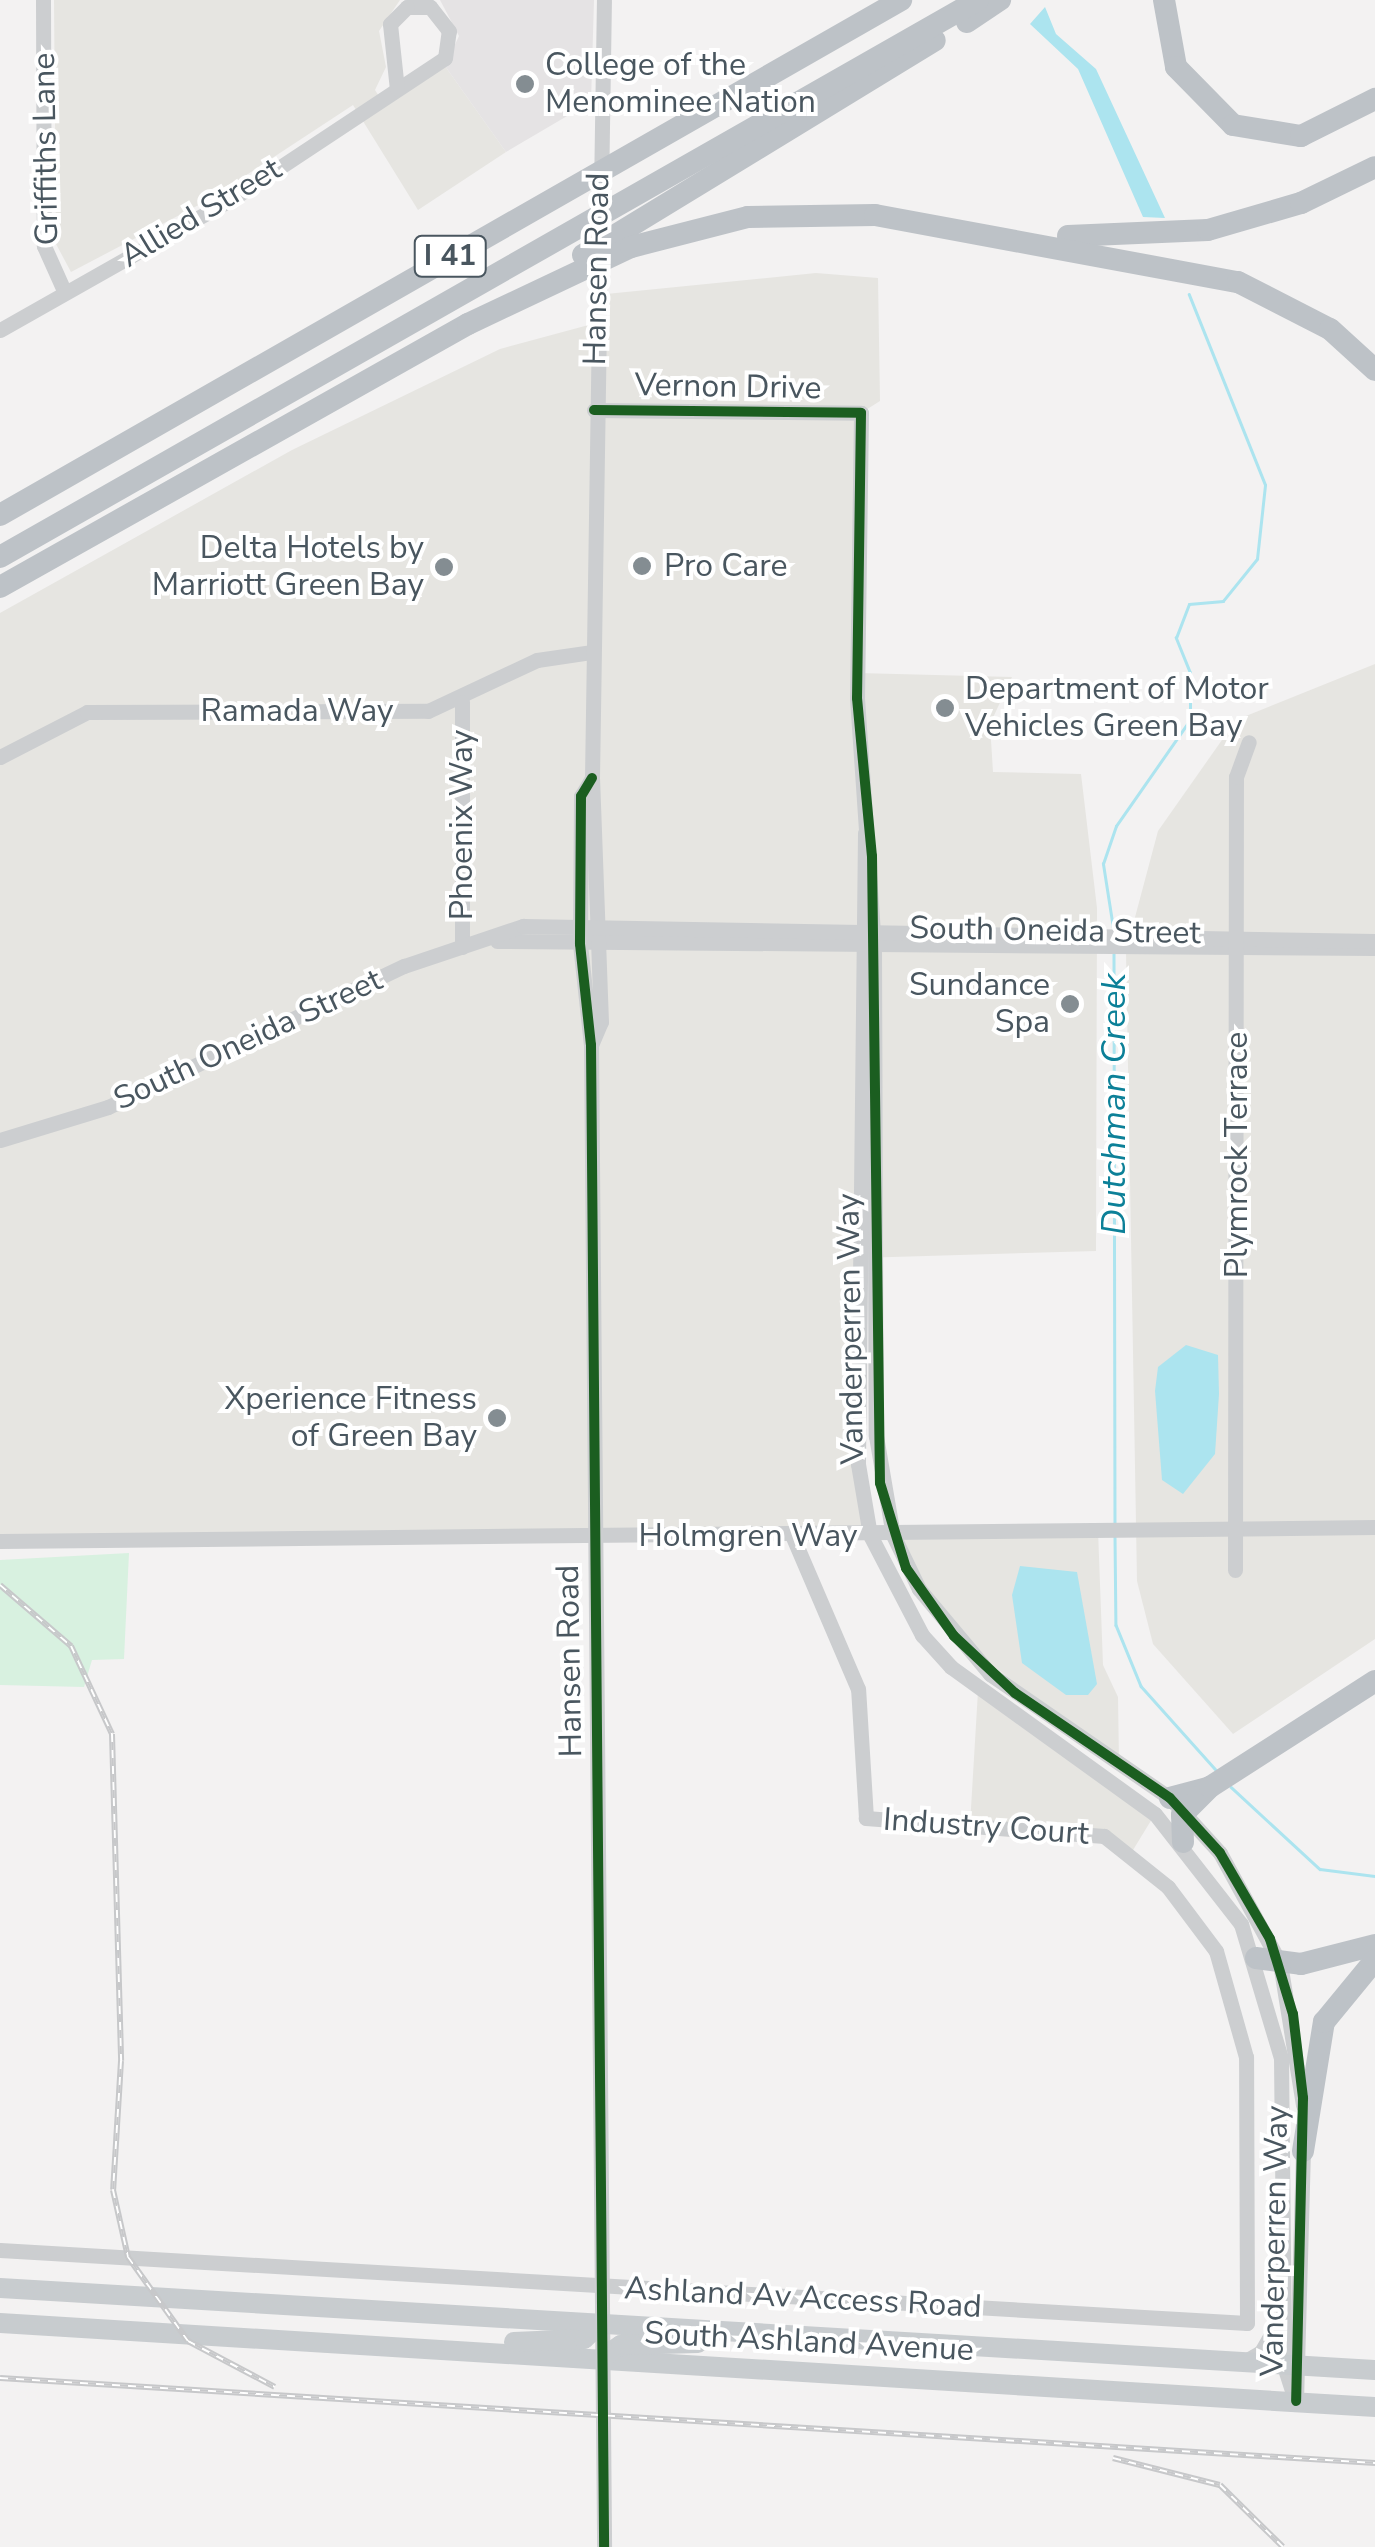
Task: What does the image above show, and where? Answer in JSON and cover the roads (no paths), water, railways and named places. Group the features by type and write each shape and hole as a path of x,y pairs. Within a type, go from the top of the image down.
{"highway":[{"path":"656,136 873,0"},
{"name":"I 41","path":"0,515 656,136 901,0"},
{"name":"I 41","path":"0,557 978,0"},
{"path":"0,588 468,324 1000,0"},
{"path":"1164,0 1165,33 1184,82 1233,125 1301,136 1375,100"},
{"path":"1010,239 1208,230 1300,203 1375,167"},
{"path":"468,324 631,247 748,217 875,215 1238,282 1330,329 1375,370"},
{"path":"1183,1842 1177,1805 1249,1765 1375,1681"},
{"path":"1268,1961 1375,1944"},
{"path":"1303,2151 1324,2022 1375,1960"}],"main road":[{"name":"South Ashland Avenue","path":"0,2288 1375,2370"},
{"name":"South Ashland Avenue","path":"0,2323 1375,2407"},
{"path":"441,2349 584,2339 600,2324"},
{"path":"600,2359 621,2345 799,2338"}],"street":[{"name":"Griffiths Lane","path":"43,0 44,246 66,293"},
{"name":"Hansen Road","path":"590,1045 601,1022 592,778 592,652 604,0"},
{"name":"Allied Street","path":"0,330 396,89 450,47 430,7 406,8 390,24 396,89"},
{"name":"Vernon Drive","path":"594,410 860,413"},
{"name":"Vanderperren Way","path":"860,413 876,1436 893,1535 919,1590 990,1674 1177,1805 1238,1879 1300,2057 1303,2151 1293,2366"},
{"name":"Ramada Way","path":"0,757 52,723 104,710 411,712 462,702 537,660 592,652"},
{"name":"Phoenix Way","path":"462,702 462,947"},
{"name":"Plymrock Terrace","path":"1236,1570 1236,777 1249,742"},
{"name":"Hansen Road","path":"592,778 581,796 580,944 590,1045 604,2547"},
{"name":"South Oneida Street","path":"496,941 523,926 580,924 1127,930 1238,933 1375,945"},
{"name":"South Oneida Street","path":"0,1140 108,1107 462,947 496,941 1126,951 1375,945"},
{"name":"Vanderperren Way","path":"867,948 858,1464 870,1535 922,1635 952,1667 1183,1842 1268,1961 1284,2086 1283,2314 1296,2401"},
{"name":"Holmgren Way","path":"0,1541 893,1535 1375,1527"},
{"name":"Industry Court","path":"792,1535 858,1689 866,1818 1104,1836 1168,1887 1216,1950 1246,2058 1247,2323"},
{"name":"Ashland Av Access Road","path":"0,2250 1247,2323"},
{"path":"1242,2363 1261,2352 1283,2314"}],"water":[{"path":"1045,7 1056,34 1096,69 1165,218 1143,217 1078,69 1030,24"},
{"path":"1186,1345 1218,1355 1219,1394 1215,1454 1183,1494 1162,1480 1155,1391 1158,1367"},
{"path":"1020,1566 1077,1572 1097,1684 1088,1695 1066,1695 1022,1663 1012,1595"}],"waterway":[{"name":"Dutchman Creek","path":"1113,928 1103,864 1116,826 1190,720 1190,673 1176,638 1189,604 1223,601 1257,559 1265,485 1189,295"},
{"name":"Dutchman Creek","path":"1114,951 1115,1523"},
{"name":"Dutchman Creek","path":"1115,1536 1116,1625 1141,1686 1216,1770"},
{"path":"1231,1787 1320,1869 1375,1876"}],"railway":[{"path":"0,1585 71,1646 112,1734 121,2061 113,2190 128,2257 188,2341 275,2387"},
{"path":"0,2378 1375,2463"},
{"path":"1113,2458 1220,2485 1283,2547"}],"place":[{"name":"College of the Menominee Nation","path":"525,84"},
{"name":"Pro Care","path":"642,566"},
{"name":"Delta Hotels by Marriott Green Bay","path":"444,567"},
{"name":"Department of Motor Vehicles Green Bay","path":"945,708"},
{"name":"Sundance Spa","path":"1070,1004"},
{"name":"Xperience Fitness of Green Bay","path":"497,1418"}]}
